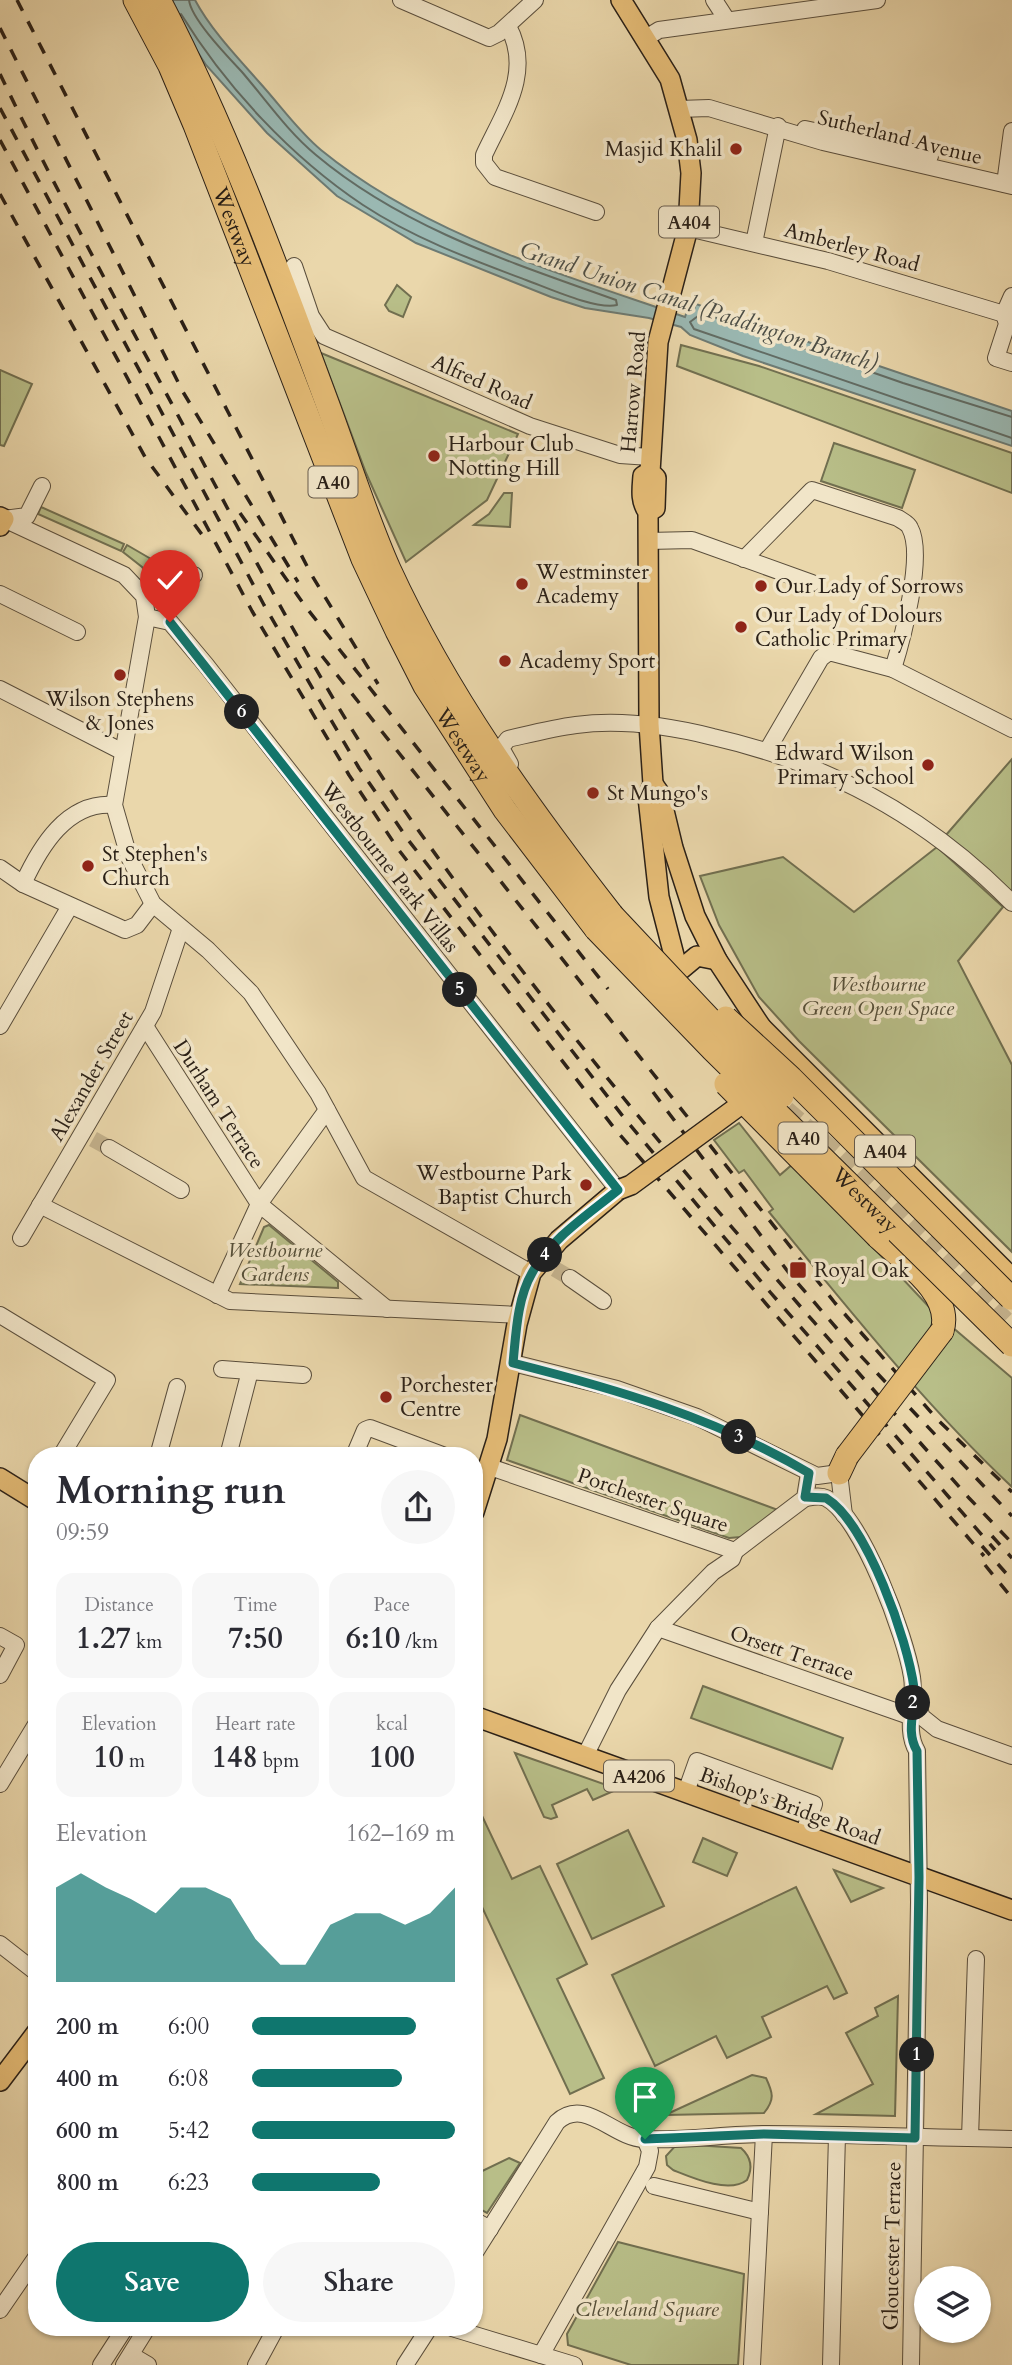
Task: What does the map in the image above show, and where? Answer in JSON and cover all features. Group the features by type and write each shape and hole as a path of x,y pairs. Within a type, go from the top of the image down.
{"highway":[{"name":"Westway","path":"135,0 170,66 195,125 363,559 425,686 505,810 712,1049 1012,1345"},
{"name":"Westway","path":"159,0 213,111 316,371 388,567 447,680 481,736 604,922 724,1037 1012,1324"},
{"name":"A40","path":"604,922 791,1078 1012,1291"},
{"name":"A40","path":"604,922 646,995 716,1074 940,1300 945,1322 942,1331 843,1464"}],"main road":[{"name":"Harrow Road","path":"621,0 666,69 687,140 691,173 688,228 659,333 650,464 643,476 642,489 642,505 648,512 649,724 653,784 648,797 659,897 678,967 697,956 717,961"},
{"name":"Harrow Road","path":"653,784 660,794 673,848 695,916 717,961 775,1053"},
{"name":"Harrow Road","path":"758,1024 1012,1291"},
{"path":"484,1469 513,1363 519,1315 542,1268 576,1225 618,1190 626,1178 733,1104"},
{"path":"0,1478 28,1494"},
{"name":"Bishop's Bridge Road","path":"483,1719 1012,1910"},
{"path":"0,2081 28,2044"}],"street":[{"path":"401,0 485,38 492,37 508,26 535,0"},
{"path":"714,0 727,20"},
{"path":"646,38 659,30 727,20 779,6 877,0"},
{"path":"508,26 518,44 519,69 513,92 484,155 484,163 495,177 596,212"},
{"name":"Sutherland Avenue","path":"679,109 709,108 778,126 825,131 1009,180"},
{"path":"754,243 778,126"},
{"path":"1009,180 1012,131"},
{"name":"Amberley Road","path":"688,228 861,270 1004,314"},
{"name":"Alfred Road","path":"294,266 311,316 324,336 530,426 650,464"},
{"path":"1012,296 1004,314 1007,324 996,358 1012,363"},
{"path":"1,520 27,516 42,486"},
{"path":"744,559 811,490 848,500 907,524 912,530 911,601 893,669"},
{"path":"1,520 124,575 144,596 147,617 114,805 129,857 153,904 208,950 251,993 284,1039 364,1178 542,1268"},
{"path":"648,541 692,540 813,583"},
{"path":"144,596 171,591 194,575"},
{"path":"0,594 77,632"},
{"name":"Westbourne Park Villas","path":"147,617 170,622 618,1190"},
{"path":"768,749 825,654 835,653 893,669 1012,729"},
{"path":"0,689 123,752"},
{"path":"552,820 503,754 504,742 577,724 649,724 768,749 834,776 928,830 1012,903"},
{"path":"12,881 58,828 92,806 114,805"},
{"path":"0,868 12,881 125,930 136,925 153,904"},
{"path":"0,1026 70,906"},
{"name":"Alexander Street","path":"21,1238 40,1205 88,1136 153,1012 181,928"},
{"name":"Durham Terrace","path":"145,1026 259,1204"},
{"path":"217,1295 259,1204 327,1111"},
{"path":"109,1149 181,1190"},
{"path":"259,1204 387,1309"},
{"path":"40,1205 230,1301 519,1315"},
{"path":"570,1278 603,1301"},
{"path":"0,1315 107,1380 66,1447"},
{"path":"513,1363 617,1389 697,1417 817,1476 843,1464"},
{"path":"222,1369 249,1376 303,1375"},
{"path":"230,1447 249,1376"},
{"path":"160,1447 177,1387"},
{"path":"358,1447 365,1430 370,1428 421,1447"},
{"name":"Gloucester Terrace","path":"843,1464 844,1515"},
{"name":"Porchester Square","path":"484,1469 735,1551 805,1497"},
{"path":"805,1497 809,1473"},
{"name":"Gloucester Terrace","path":"805,1497 826,1498 844,1515 872,1562 891,1607 912,1675 915,1699 911,1741 917,1751 919,1877 911,2365"},
{"path":"713,1572 718,1545"},
{"path":"585,1756 618,1690 658,1628 713,1572 733,1559 735,1551"},
{"name":"Orsett Terrace","path":"658,1628 912,1717"},
{"path":"0,1636 16,1645 0,1675"},
{"path":"915,1699 922,1717 937,1729 1012,1756"},
{"path":"917,1751 925,1738 937,1729"},
{"path":"0,1784 28,1738"},
{"path":"686,1793 697,1761 814,1804 803,1835"},
{"path":"0,1944 28,1966"},
{"path":"970,2138 976,1959"},
{"path":"483,2240 557,2122 572,2113 585,2114 621,2135 645,2139 764,2134 1012,2139"},
{"path":"752,2365 764,2134"},
{"path":"831,2365 837,2135"},
{"path":"541,2355 647,2184 650,2160 645,2139"},
{"path":"647,2184 760,2212"},
{"path":"483,2225 490,2229"},
{"path":"0,2310 28,2269"},
{"path":"102,2365 120,2336"},
{"path":"143,2336 127,2360 148,2365"},
{"path":"256,2365 272,2336"},
{"path":"405,2365 424,2336"},
{"path":"478,2336 573,2365"}],"green space":[{"path":"397,285 411,297 403,317 389,311 385,305"},
{"path":"681,345 759,366 1012,453 1012,493 677,366"},
{"name":"Harbour Club Notting Hill","path":"321,353 518,434 487,500 406,562 366,473"},
{"path":"0,370 32,384 4,446 0,445"},
{"path":"834,443 915,470 902,508 821,481"},
{"path":"504,493 512,493 510,527 474,525 489,514"},
{"path":"41,507 124,544 121,551 38,514"},
{"path":"127,545 175,573 171,578 158,583 152,581 142,567 123,552"},
{"path":"1012,759 1012,895 946,835"},
{"name":"Westbourne Green Open Space","path":"937,847 1003,907 958,961 1012,1065 1012,1252 799,1041 759,997 719,925 700,876 783,857 854,912"},
{"path":"739,1123 780,1175 794,1163 931,1309 1012,1378 1012,1487 947,1422 886,1354 769,1212 773,1209 744,1170 739,1173 714,1140"},
{"name":"Westbourne Gardens","path":"269,1225 338,1282 338,1288 240,1284 264,1227"},
{"path":"520,1415 778,1510 741,1537 729,1538 507,1460"},
{"path":"703,1686 843,1738 832,1769 691,1718"},
{"path":"515,1753 618,1789 593,1800 587,1789 552,1805 557,1817 544,1817"},
{"path":"483,1818 512,1879 540,1866 587,1964 557,1979 604,2078 570,2094 483,1909"},
{"path":"628,1830 664,1906 592,1939 557,1864"},
{"path":"703,1838 737,1853 727,1876 693,1862"},
{"path":"834,1870 883,1888 851,1902"},
{"path":"796,1887 847,1993 834,1999 827,1986 762,2017 771,2037 727,2058 716,2036 655,2066 612,1975"},
{"path":"898,1996 895,2116 816,2114 873,2084 846,2033 878,2016 875,2008"},
{"path":"752,2075 766,2078 770,2088 772,2096 764,2113 665,2115"},
{"path":"677,2144 741,2148 750,2163 747,2180 739,2184 721,2185 673,2170 667,2165 666,2156"},
{"path":"509,2158 520,2163 487,2213 483,2211 483,2171"},
{"name":"Cleveland Square","path":"618,2242 744,2274 738,2365 631,2365 568,2345 567,2334"}],"water":[{"name":"Grand Union Canal (Paddington Branch)","path":"164,0 195,0 225,43 313,143 361,180 404,206 495,249 685,317 687,311 693,312 696,304 1012,411 1012,446 743,356 690,335 681,327 649,318 585,308 551,297 416,243 337,196 267,133 206,65"}],"tunnel":[{"path":"787,1109 840,1155 1012,1325"},
{"path":"93,1139 109,1148"},
{"path":"555,1269 570,1278"}],"railway":[{"path":"17,0 311,574 378,684"},
{"path":"0,28 183,392 298,582"},
{"path":"0,74 69,211 271,588 327,689 388,787 484,921 617,1090 756,1255 969,1498 1012,1543"},
{"path":"0,108 264,605 359,768 409,841 625,1119 770,1292 995,1550"},
{"path":"0,140 252,611 349,775 398,849 615,1129 984,1556"},
{"path":"0,194 145,457 203,536"},
{"path":"240,513 305,606 608,989"},
{"path":"322,656 835,1303 937,1419 1012,1492"},
{"path":"653,1092 789,1273 858,1353 1012,1516"},
{"path":"992,1536 1012,1558"},
{"path":"982,1546 1012,1580"},
{"path":"985,1565 1012,1598"}],"place":[{"name":"Masjid Khalil","path":"736,149"},
{"name":"Harbour Club Notting Hill","path":"434,456"},
{"name":"Westminster Academy","path":"522,584"},
{"name":"Our Lady of Sorrows","path":"761,586"},
{"name":"Our Lady of Dolours Catholic Primary","path":"741,627"},
{"name":"Academy Sport","path":"505,661"},
{"name":"Wilson Stephens & Jones","path":"120,675"},
{"name":"Edward Wilson Primary School","path":"928,765"},
{"name":"St Mungo's","path":"593,793"},
{"name":"St Stephen's Church","path":"88,866"},
{"name":"Westbourne Park Baptist Church","path":"586,1185"},
{"name":"Royal Oak","path":"798,1270"},
{"name":"Porchester Centre","path":"386,1397"}],"route":[{"path":"170,622 618,1190 559,1240 531,1273 517,1324 513,1363 617,1389 697,1417 782,1457 809,1473 805,1497 821,1496 831,1501 858,1536 891,1607 905,1648 915,1699 911,1741 917,1751 919,1877 915,2138 764,2134 645,2139"}]}
